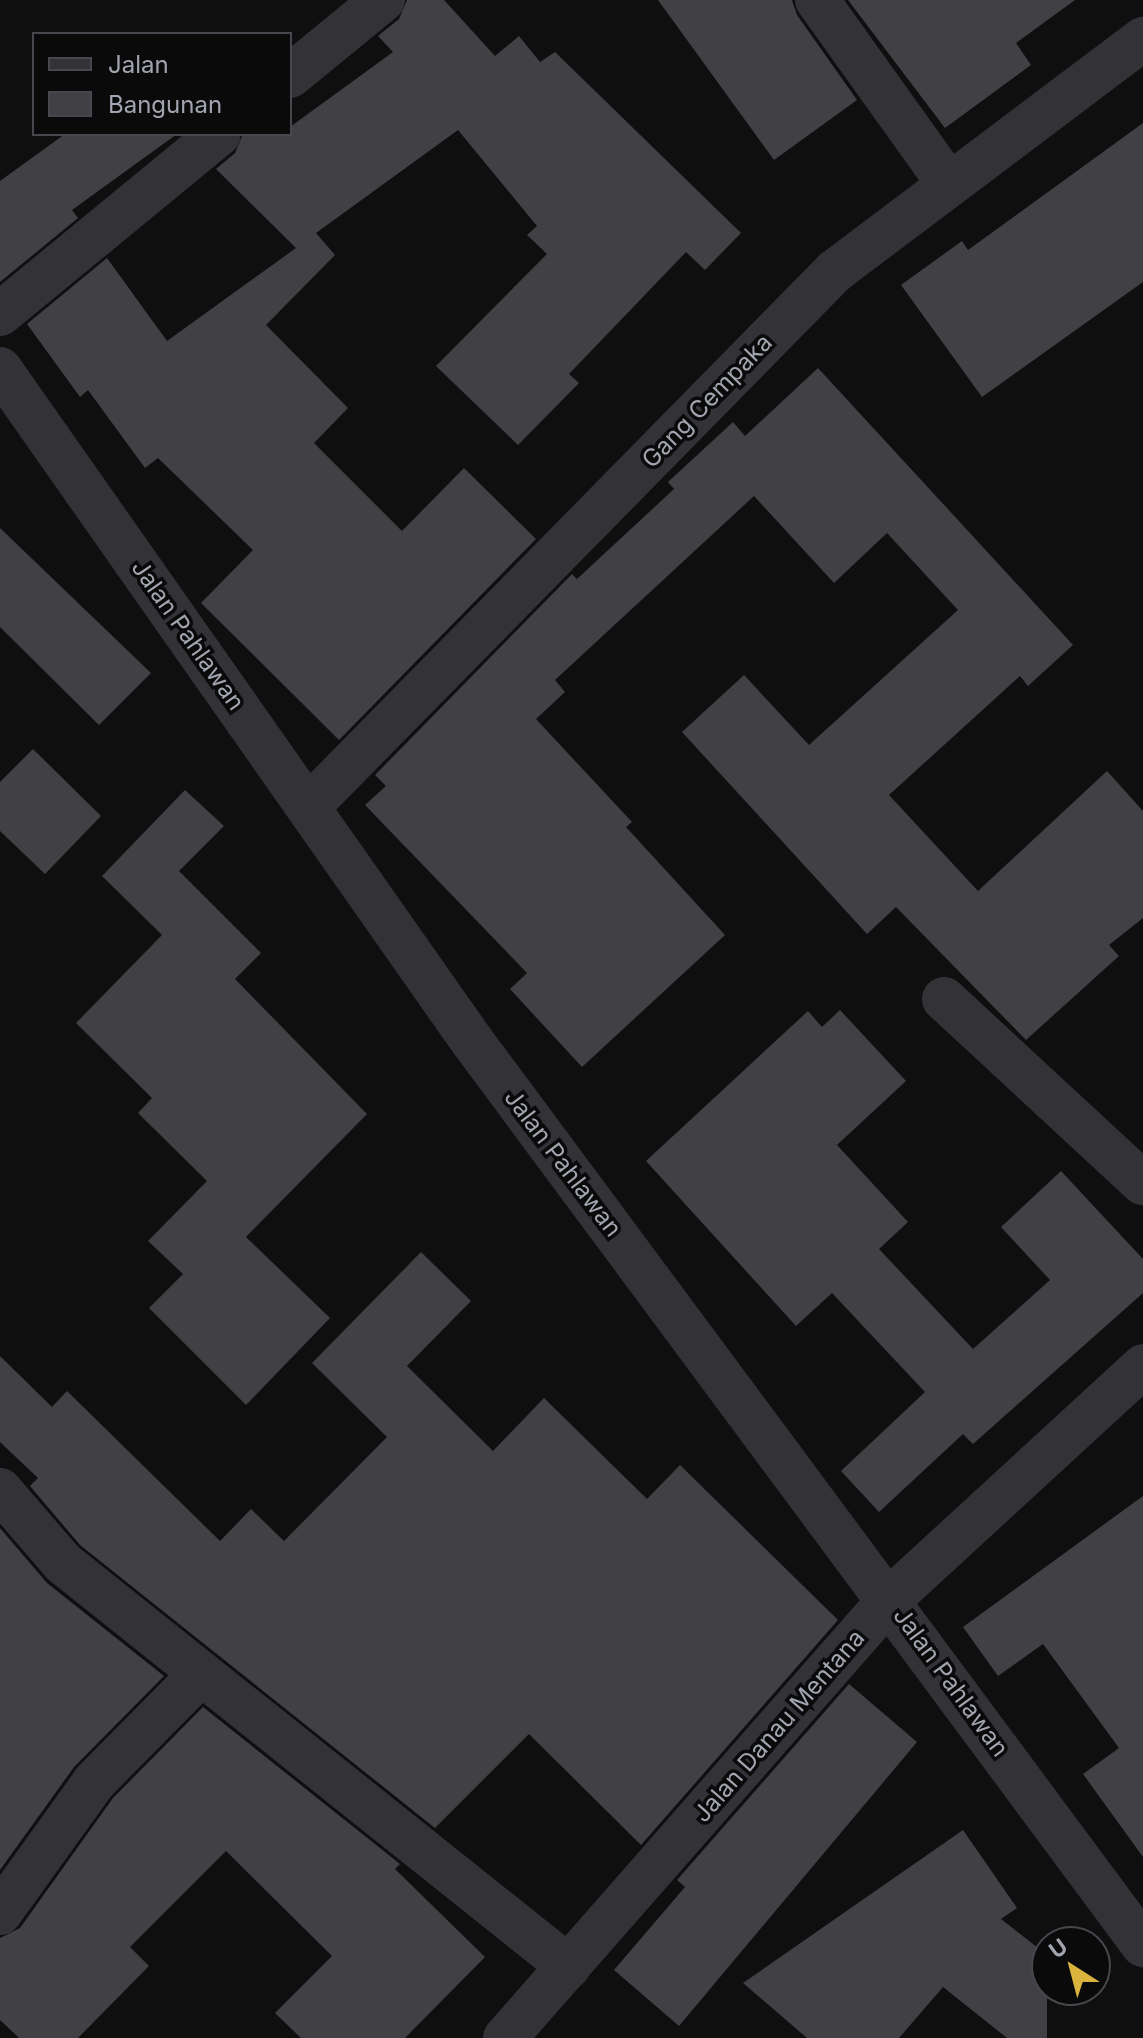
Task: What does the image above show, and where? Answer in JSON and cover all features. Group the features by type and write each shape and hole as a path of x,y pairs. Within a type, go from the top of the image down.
{"street":[{"path":"292,74 383,0"},
{"path":"817,0 948,183"},
{"name":"Gang Cempaka","path":"309,806 835,271 1143,39"},
{"path":"0,314 217,136"},
{"name":"Jalan Pahlawan","path":"0,369 472,1041 890,1599 1143,1945"},
{"path":"944,999 1143,1183"},
{"name":"Jalan Danau Mentana","path":"505,2038 890,1599 1143,1366"},
{"path":"0,1490 63,1563 199,1676 569,1967"},
{"path":"0,1913 94,1782 199,1676"}],"building":[{"path":"407,0 444,0 495,56 519,36 540,62 555,52 741,233 705,270 686,252 569,374 579,383 518,445 436,366 547,254 527,235 537,226 458,130 316,233 335,255 266,325 348,408 314,443 402,531 464,468 536,539 339,740 201,603 253,550 158,458 145,468 88,390 80,397 27,324 107,258 167,341 296,248 216,169 235,153 242,136 292,136 292,126 393,52 378,36 399,19"},
{"path":"658,0 792,0 797,15 857,100 774,160"},
{"path":"848,0 1075,0 1016,43 1031,65 945,128"},
{"path":"1143,123 1143,282 982,397 901,285 962,241 968,250"},
{"path":"62,136 174,136 72,210 78,218 0,282 0,181"},
{"path":"818,368 1073,645 1028,686 1020,676 889,795 978,891 1107,771 1143,811 1143,918 1109,945 1119,956 1026,1040 896,907 867,934 682,732 744,675 809,745 958,610 887,533 834,583 754,496 555,680 565,692 536,719 632,822 626,827 725,935 582,1067 510,989 527,973 365,805 386,786 375,775 572,574 577,579 674,489 668,482 733,422 745,436"},
{"path":"0,528 151,673 99,725 0,627"},
{"path":"33,749 101,816 45,874 0,831 0,782"},
{"path":"185,790 224,826 179,871 261,953 235,979 367,1114 246,1237 330,1318 246,1405 149,1308 183,1274 148,1241 207,1181 138,1113 152,1098 76,1023 162,935 102,876"},
{"path":"840,1010 906,1081 837,1145 908,1222 879,1249 973,1349 1050,1280 1001,1227 1061,1171 1143,1259 1143,1293 973,1444 963,1434 879,1512 841,1471 925,1392 832,1293 796,1326 646,1161 808,1011 822,1027"},
{"path":"421,1252 471,1301 407,1366 493,1451 544,1398 647,1499 680,1465 838,1620 641,1845 529,1734 435,1828 80,1545 30,1486 38,1478 0,1442 0,1356 52,1407 67,1391 220,1541 251,1509 284,1541 387,1437 312,1363"},
{"path":"1143,1496 1143,1857 1083,1774 1119,1748 1043,1644 998,1676 963,1627"},
{"path":"0,1528 47,1583 164,1676 74,1767 0,1870"},
{"path":"849,1684 917,1742 679,2026 614,1970 685,1887 677,1880"},
{"path":"203,1707 400,1864 395,1869 485,1957 405,2038 301,2038 275,2013 332,1956 226,1851 130,1947 149,1966 78,2038 19,2038 0,2020 0,1938 20,1928 113,1798"},
{"path":"963,1830 1017,1908 1001,1919 1031,1942 1031,2006 1047,2006 1047,2038 1007,2038 943,1987 899,2038 807,2038 743,1983"}]}
